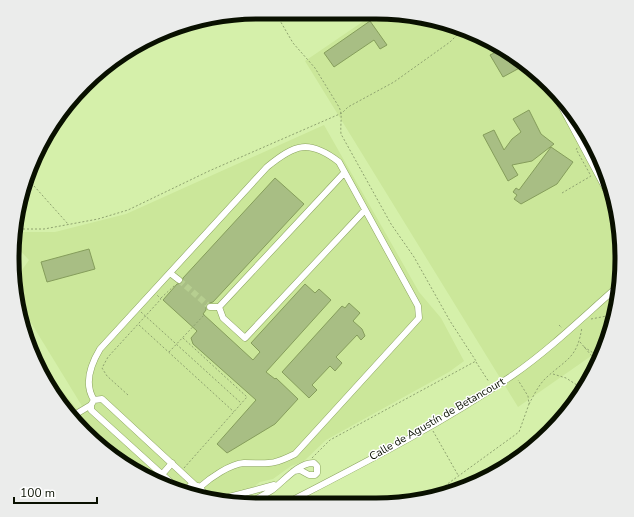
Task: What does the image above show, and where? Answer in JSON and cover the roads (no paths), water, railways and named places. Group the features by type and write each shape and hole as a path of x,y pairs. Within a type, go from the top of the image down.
{"street":[{"path":"563,110 602,182"},
{"path":"172,463 160,476 91,410 92,402 89,390 89,381 93,361 100,350 267,167 286,151 306,146 326,152 340,162 344,173 418,306 419,318 295,454 268,465 243,463 210,478 198,486 190,486 189,487"},
{"path":"210,307 219,306 344,173"},
{"path":"219,306 223,318 245,338 365,210"},
{"path":"170,273 179,280"},
{"name":"Calle de Agustín de Betancourt","path":"296,498 430,425 513,374 547,348 613,291"},
{"path":"76,413 92,402 102,399 202,491"},
{"path":"233,496 264,489 292,474 300,470 309,475 315,475 317,473 318,466 314,463 308,463 292,474 271,490 257,498"},
{"path":"242,495 247,497"}],"tunnel":[{"path":"179,280 210,307"}]}
